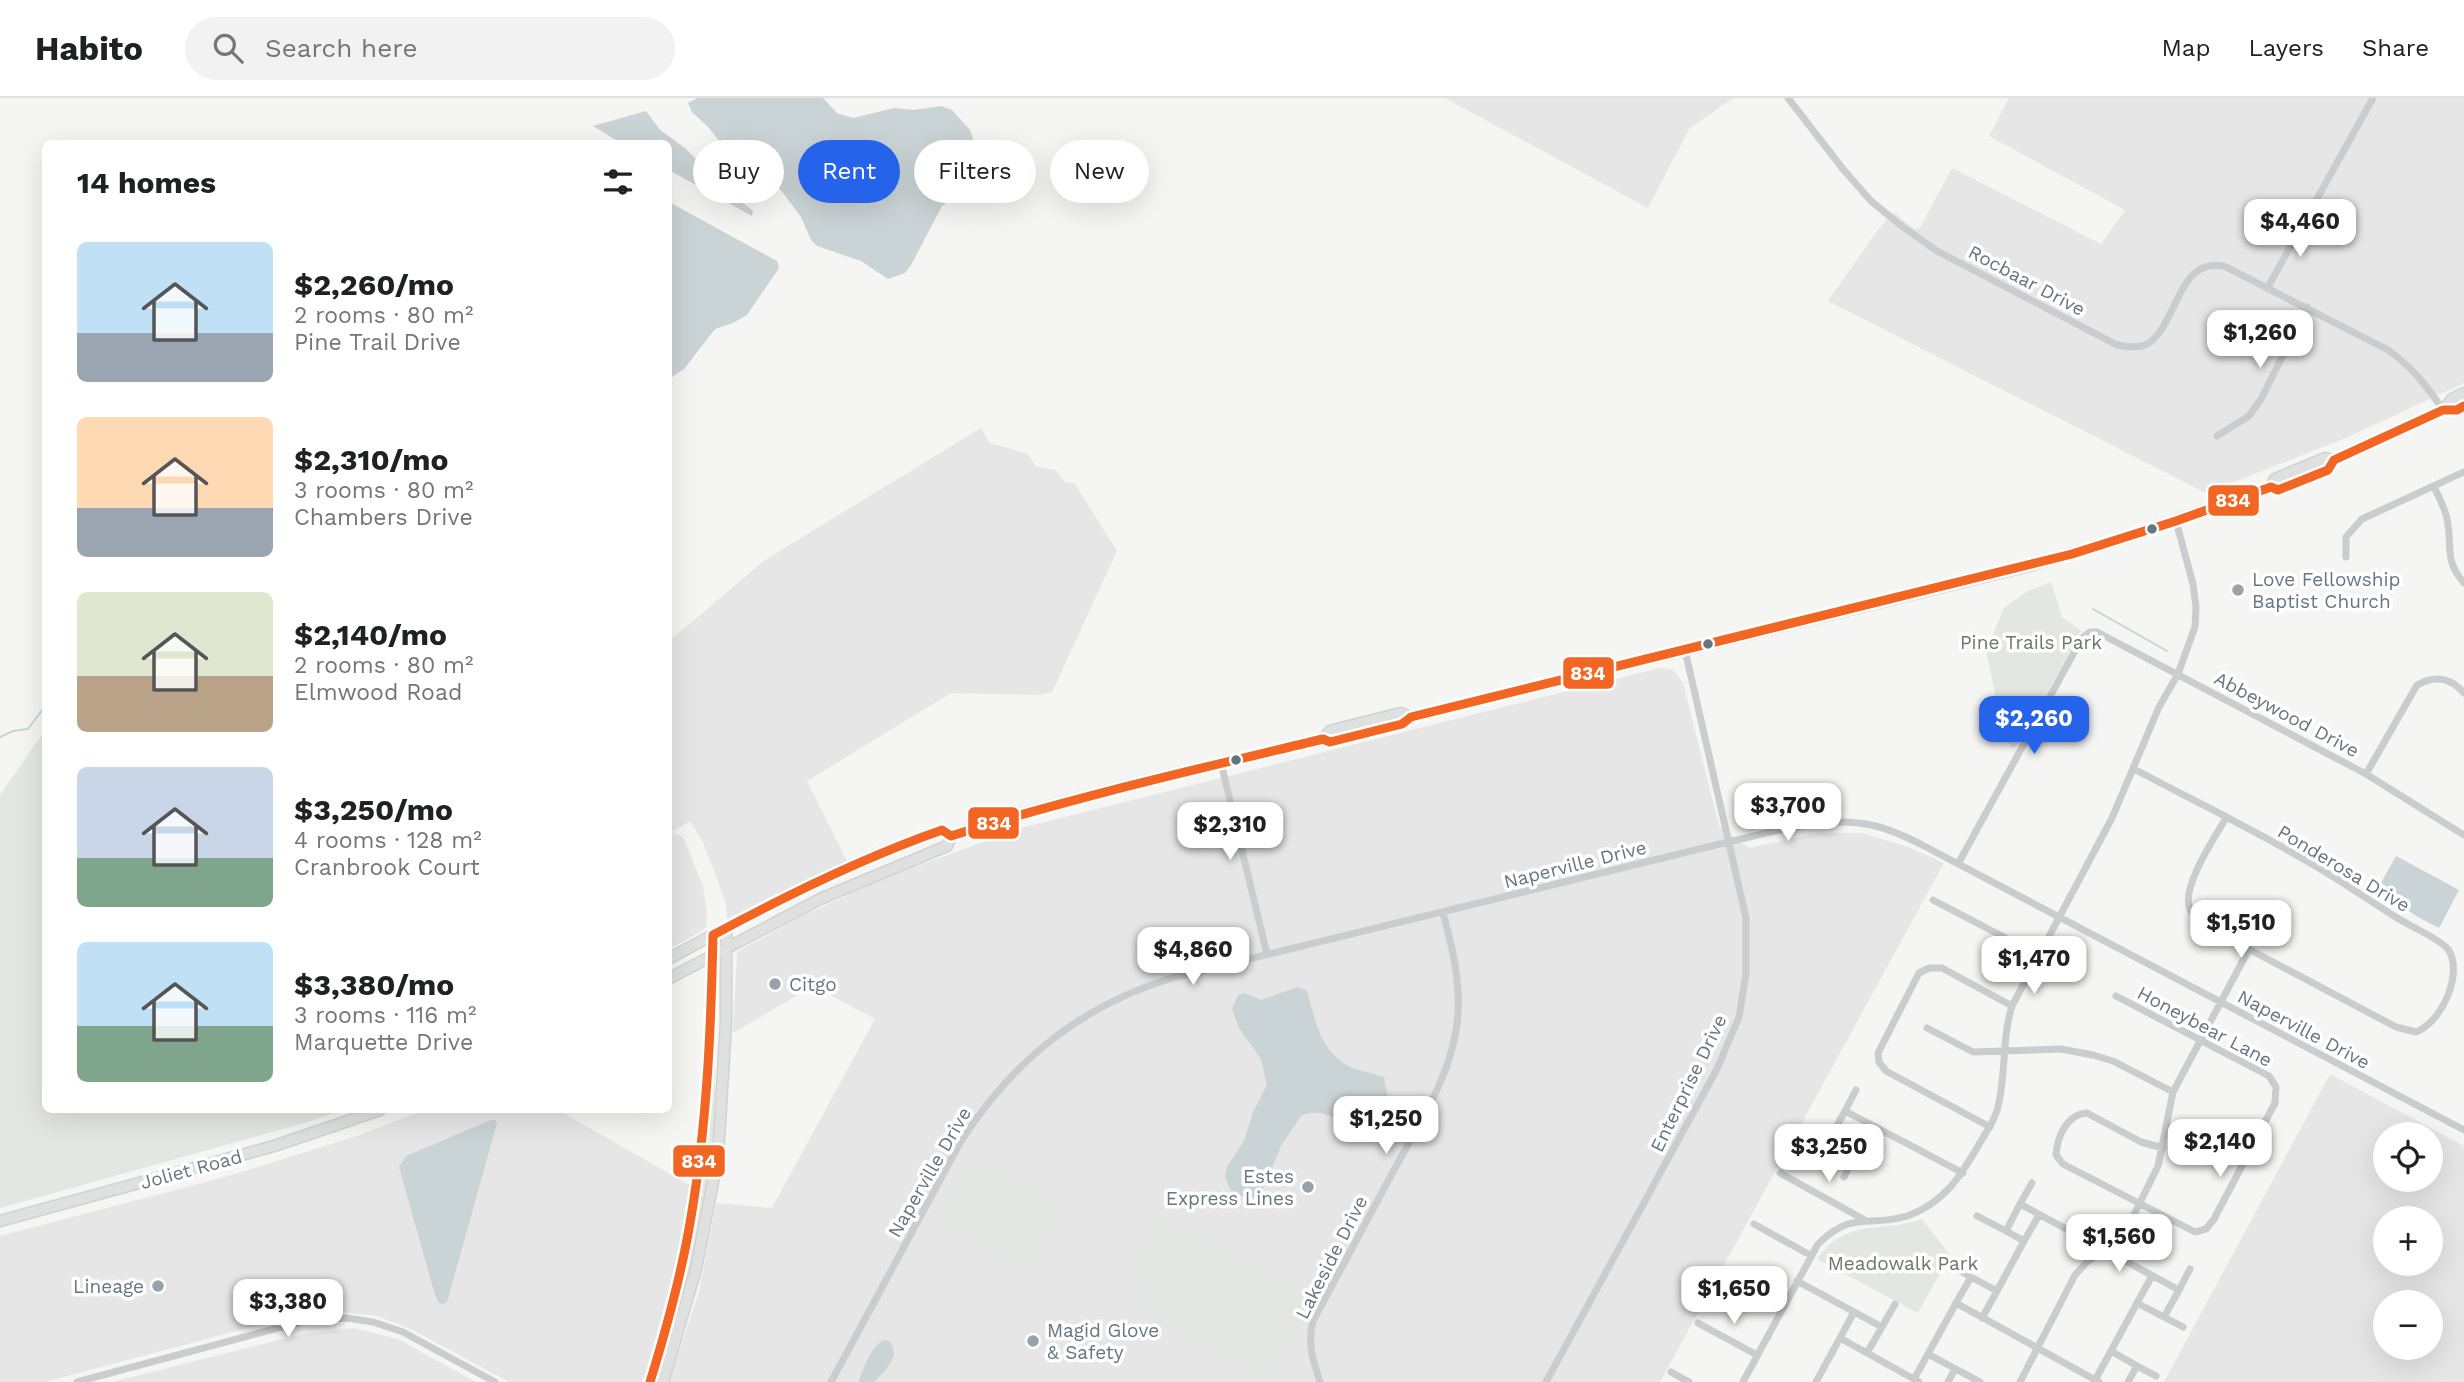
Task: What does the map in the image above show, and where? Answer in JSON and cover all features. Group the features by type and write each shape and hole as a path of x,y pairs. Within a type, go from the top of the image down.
{"main road":[{"path":"2443,410 2452,399 2464,393"},
{"path":"951,836 1046,807 1221,763 1323,739 1330,742 1402,724 1411,717 2029,566 2176,521 2271,487 2275,479 2325,458 2334,460 2443,410 2457,410 2464,406"},
{"path":"672,957 797,891 871,857 942,830 951,836"},
{"path":"672,977 820,899 947,846 951,836"},
{"path":"663,1382 696,1269 718,1156 726,928"},
{"path":"650,1382 683,1268 697,1184 710,1069 713,935"},
{"name":"Joliet Road","path":"0,1221 274,1146 371,1113"}],"street":[{"name":"Rocbaar Drive","path":"1788,98 1871,201 1903,227 1937,251 2117,345 2132,348 2148,344 2158,333 2188,279 2199,269 2216,264 2224,266 2268,287"},
{"path":"2373,98 2268,287 2388,350 2407,363 2443,410"},
{"path":"2217,436 2249,416 2261,399 2307,307"},
{"path":"2346,556 2346,537 2362,519 2464,472"},
{"path":"2434,487 2448,520 2448,547 2452,566 2464,583"},
{"path":"1743,1382 1818,1244 1834,1230 1852,1222 1896,1219 1921,1210 1944,1196 1963,1173 1990,1126 2000,1099 2006,1026 2012,1006 2112,818 2159,707 2178,674 2195,627 2193,584 2176,521"},
{"name":"Abbeywood Drive","path":"1958,864 2082,638 2090,632 2097,632 2366,774 2464,835"},
{"name":"Enterprise Drive","path":"1546,1382 1717,1069 1739,1017 1748,944 1741,893 1685,650"},
{"path":"2366,774 2417,685 2430,678 2445,679 2464,693"},
{"path":"1221,763 1267,954"},
{"name":"Ponderosa Drive","path":"2134,769 2321,869 2407,925 2447,947 2455,958 2456,982 2434,1022 2416,1031 2396,1027 2249,949"},
{"path":"2020,1382 2075,1275 2087,1262 2120,1239 2139,1204 2158,1166 2173,1092 2249,949 2206,926 2189,908 2188,897 2192,882 2226,818"},
{"name":"Naperville Drive","path":"831,1382 961,1142 980,1112 1009,1078 1084,1016 1132,992 1175,977 1811,824 1846,822 1895,832 2464,1130"},
{"path":"1933,900 2040,956"},
{"name":"Lakeside Drive","path":"1320,1382 1310,1350 1309,1337 1313,1321 1436,1092 1452,1050 1458,1014 1457,979 1443,913"},
{"path":"1990,1126 1886,1071 1877,1057 1880,1045 1919,973 1924,970 1942,968 2012,1006"},
{"name":"Honeybear Lane","path":"2116,996 2269,1076 2276,1087 2275,1103 2214,1219 2206,1229 2195,1232 2184,1228 2139,1204"},
{"path":"1927,1028 1973,1052 2060,1049 2093,1055 2113,1061 2173,1092"},
{"path":"1829,1140 1856,1090"},
{"path":"1845,1111 1963,1173"},
{"path":"2139,1204 2063,1164 2056,1155 2057,1142 2068,1121 2077,1114 2087,1114 2141,1142 2163,1148"},
{"path":"1844,1177 1871,1125"},
{"path":"1809,1129 1856,1154"},
{"path":"1780,1173 1864,1220"},
{"path":"2006,1231 2032,1182"},
{"path":"2020,1205 2179,1290"},
{"path":"1982,1318 2039,1215"},
{"path":"1977,1216 2024,1241"},
{"path":"1754,1224 1810,1255"},
{"path":"1948,1264 1997,1291"},
{"path":"2164,1317 2190,1269"},
{"path":"1726,1274 1784,1305"},
{"path":"1840,1338 1917,1381 1928,1354 1970,1276"},
{"path":"1956,1303 2097,1381 2110,1351 2152,1276"},
{"path":"1797,1281 1882,1326"},
{"path":"2137,1303 2183,1327"},
{"path":"1867,1353 1895,1304"},
{"path":"1816,1382 1854,1312"},
{"path":"77,1382 304,1321 336,1318 373,1322 403,1332 495,1382"},
{"path":"1698,1323 1757,1355"},
{"path":"2110,1351 2156,1376"},
{"path":"1928,1354 1980,1382"},
{"path":"2128,1382 2137,1366"},
{"path":"1948,1382 1955,1369"},
{"path":"1671,1372 1689,1382"}],"shaded area":[{"path":"697,98 823,98 837,113 853,118 894,108 914,110 941,106 952,110 970,130 974,140 914,140 914,203 946,203 942,206 905,273 888,279 861,261 817,246 811,240 801,217 784,194 784,140 718,140 692,112 688,103"},
{"path":"1445,98 1733,98 1689,129 1648,208"},
{"path":"2009,98 2464,98 2464,383 2348,437 2206,493 1828,301 1877,231 1894,212 1914,229 1920,228 1952,168 2101,244 2125,210 1989,136"},
{"path":"646,111 660,130 693,156 693,183 672,172 672,140 616,140 593,126"},
{"path":"729,203 743,203 753,211 752,216"},
{"path":"672,204 777,261 779,268 747,315 715,329 684,369 672,377"},
{"path":"981,428 990,443 1028,454 1036,467 1056,470 1065,482 1075,484 1117,551 1052,692 1039,695 951,693 807,781 849,865 728,925 725,900 703,842 690,821 672,832 672,639 765,560"},
{"path":"1660,668 1673,670 1683,683 1719,826 1749,848 1817,833 1862,833 1908,847 1944,863 1660,1382 669,1382 699,1292 716,1203 772,1208 875,1019 813,986 733,1033 737,952 800,917 883,879 1021,828"},
{"path":"672,832 683,837 703,886 707,913 706,926 702,931 672,947"},
{"path":"2396,856 2459,890 2439,928 2377,890"},
{"path":"1298,987 1307,991 1322,1038 1328,1048 1346,1065 1384,1077 1388,1099 1379,1125 1367,1128 1348,1125 1323,1114 1302,1115 1282,1144 1257,1197 1247,1199 1231,1191 1225,1177 1227,1167 1244,1141 1253,1112 1267,1085 1261,1059 1239,1028 1232,1009 1238,995 1244,993 1261,1000"},
{"path":"2330,1074 2419,1122 2373,1122 2373,1192 2443,1192 2443,1135 2464,1146 2464,1382 2164,1382"},
{"path":"417,1113 563,1113 693,1187 661,1332 644,1382 509,1382 413,1330 377,1316 332,1311 296,1315 45,1382 0,1382 0,1236 225,1177 354,1137"},
{"path":"491,1120 497,1123 447,1302 439,1303 399,1167 406,1156"},
{"path":"354,1328 398,1339 476,1382 112,1382 303,1334"},
{"path":"884,1340 889,1341 893,1347 893,1358 874,1382 859,1382 871,1353"}],"green space":[{"name":"Pine Trails Park","path":"2051,582 2062,617 2081,631 2020,742 2012,749 2001,722 1986,651 2004,608 2028,591"},
{"path":"42,734 42,1113 334,1113 0,1208 0,795"},
{"path":"715,1058 714,1157 695,1253 659,1382 656,1382 691,1248 702,1180"},
{"path":"970,1157 1061,1205 1061,1211 1030,1267 1023,1268 937,1220"},
{"path":"1160,1214 1310,1296 1299,1326 1265,1379 1149,1316 1151,1312 1141,1305 1149,1291 1126,1279"},
{"name":"Meadowalk Park","path":"1922,1219 1950,1255 1918,1313 1817,1259 1828,1246 1852,1232"}],"waterway":[{"path":"2093,609 2167,651"},
{"path":"0,737 13,731 28,729 42,710"}],"transit line":[{"name":"834","path":"713,935 825,878 942,830 951,836 1136,784 1323,739 1330,742 1402,724 1411,717 2072,554 2271,487 2278,490 2328,470 2334,460 2443,410 2457,410 2464,406"},
{"name":"834","path":"650,1382 679,1279 701,1147 713,935"}],"place":[{"name":"Love Fellowship Baptist Church","path":"2238,590"},
{"name":"Citgo","path":"775,984"},
{"name":"Estes Express Lines","path":"1308,1187"},
{"name":"Lineage","path":"158,1286"},
{"name":"Magid Glove & Safety","path":"1033,1341"}]}
